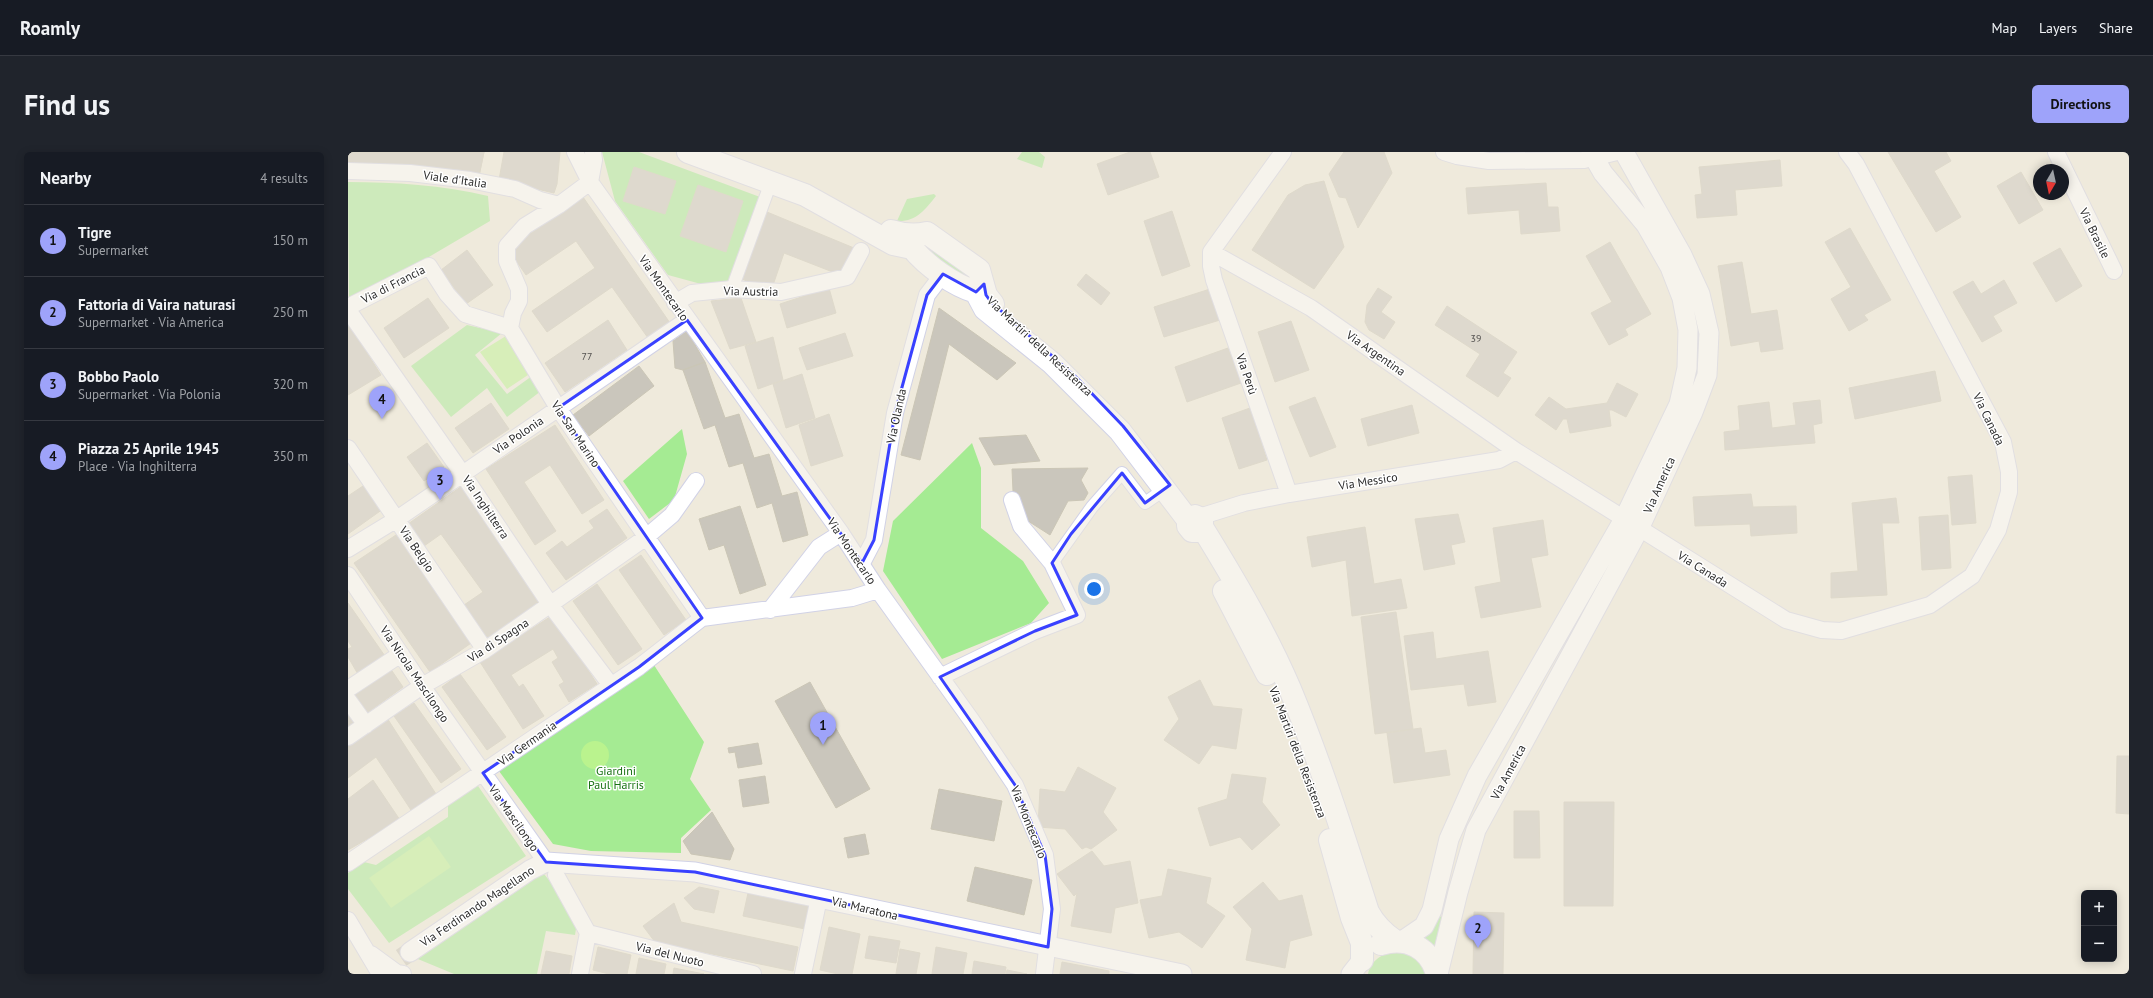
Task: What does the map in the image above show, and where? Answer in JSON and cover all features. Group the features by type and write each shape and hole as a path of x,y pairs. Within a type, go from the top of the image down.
{"main road":[{"name":"Via Martiri della Resistenza","path":"716,152 791,180 890,230 901,234 915,242 919,257 943,274 964,288 980,288"},
{"name":"Via Martiri della Resistenza","path":"685,155 771,182 805,195 892,244 915,242 927,233 979,270 980,288 984,309 1052,364 1120,430 1167,487 1200,520 1259,623 1290,689 1341,827 1368,912 1375,924 1383,933 1399,941 1415,945 1427,953 1438,974"},
{"name":"Via Martiri della Resistenza","path":"1200,520 1201,548 1277,693 1327,829 1352,918 1362,943 1357,969"},
{"name":"Via Martiri della Resistenza","path":"1357,969 1370,951 1381,944 1399,941"}],"street":[{"name":"Via Montecarlo","path":"575,152 590,182 687,320 841,532 878,590 1015,785 1045,854 1052,909 1044,974"},
{"path":"510,328 513,313 519,301 519,290 507,261 507,246 525,226 560,205 590,182 594,160 593,152"},
{"path":"1211,252 1283,152"},
{"path":"1444,152 1457,156 1488,161 1607,154"},
{"name":"Via Canada","path":"1632,524 1786,620 1822,630 1841,631 1930,605 1972,576 1998,530 2009,492 2009,472 2003,442 1856,164 1847,152"},
{"name":"Via Brasile","path":"2056,152 2114,271"},
{"name":"Via America","path":"1438,974 1458,892 1476,830 1490,806 1632,524 1693,412 1706,376 1708,333 1697,287 1682,255 1607,154"},
{"name":"Via America","path":"1399,941 1424,926 1432,910 1449,839 1477,776 1632,524 1679,404 1687,368 1688,330 1682,298 1670,266 1646,225 1603,173 1607,154"},
{"name":"Viale d'Italia","path":"348,171 410,173 470,180 515,189 540,200 560,205"},
{"path":"732,289 771,182"},
{"name":"Via Austria","path":"675,303 692,293 732,289 781,292 847,277 861,251"},
{"name":"Via Argentina","path":"1211,252 1311,308 1516,451 1632,524"},
{"name":"Via Perù","path":"1211,252 1211,266 1214,280 1289,494"},
{"name":"Via di Francia","path":"348,308 429,266 447,294 465,314 510,328"},
{"name":"Via Olanda","path":"862,563 874,540 896,413 927,294 943,274"},
{"name":"Via Inghilterra","path":"348,308 552,605 610,684"},
{"name":"Via Polonia","path":"348,549 396,519 687,320"},
{"name":"Via San Marino","path":"510,328 558,408 645,538 702,618"},
{"name":"Via Belgio","path":"348,448 485,650"},
{"name":"Via Messico","path":"1200,520 1244,503 1289,494 1499,460 1516,451"},
{"path":"1052,563 1092,507 1122,473 1145,503 1167,487"},
{"path":"645,538 672,515 696,481"},
{"path":"940,677 1036,631 1077,616 1052,563 1021,526 1012,500"},
{"path":"770,610 819,547 841,532"},
{"name":"Via di Spagna","path":"348,737 422,686 485,650 552,605 645,538"},
{"name":"Via Nicola Mascilongo","path":"348,575 422,686 483,773"},
{"path":"702,618 852,598 878,590"},
{"name":"Via Germania","path":"348,863 483,773 610,684 639,666 702,618"},
{"path":"348,689 401,654"},
{"path":"348,700 366,725"},
{"name":"Via Mascilongo","path":"483,773 551,869 588,932"},
{"name":"Via America","path":"1468,796 1490,806"},
{"name":"Via Maratona","path":"551,869 696,872 1048,947 1118,968 1182,974"},
{"name":"Via Ferdinando Magellano","path":"410,952 530,870 551,869"},
{"path":"803,974 819,898"},
{"path":"348,920 380,974"},
{"path":"580,974 588,932"},
{"name":"Via del Nuoto","path":"588,932 752,974"},
{"path":"366,950 397,974"}],"highlighted area":[{"path":"943,274 976,292 984,284 986,295 991,302 1076,377 1123,426 1170,485 1145,503 1122,473 1071,534 1052,563 1077,615 1035,631 940,677 1015,785 1045,855 1052,909 1048,947 695,872 546,862 483,773 639,667 702,618 558,408 687,320 862,563 874,540 895,413 927,295"}],"green space":[{"path":"602,152 639,152 760,197 732,279 712,287 668,275 615,201"},
{"path":"1022,152 1039,152 1045,157 1042,168 1017,159"},
{"path":"348,182 418,185 454,189 488,196 490,221 349,304"},
{"path":"934,194 936,196 920,214 904,221 897,221 907,199"},
{"path":"925,241 974,271 972,280 942,264 921,244"},
{"path":"467,325 502,333 475,355 507,394 532,376 541,391 507,417 487,388 451,417 411,366"},
{"path":"506,336 531,373 507,389 480,352"},
{"path":"682,429 687,454 674,500 649,519 623,481"},
{"path":"972,443 981,468 981,528 1023,561 1049,603 1031,623 942,659 883,571 893,521"},
{"name":"Giardini Paul Harris","path":"652,662 704,742 690,779 711,810 681,838 681,853 591,851 553,844 496,767"},
{"path":"595,741 605,745 609,755 605,765 595,769 585,765 581,755 585,745"},
{"path":"476,783 526,856 389,943 348,889 348,873 364,862 376,865 448,817 448,802"},
{"path":"429,836 451,867 391,908 369,878"},
{"path":"544,874 578,916 575,935 546,931 537,974 454,974 413,957 524,882"},
{"path":"1436,915 1442,917 1435,950 1420,938"},
{"path":"1399,951 1417,958 1426,974 1368,974 1372,964 1379,957"}],"building":[{"path":"348,152 484,152 479,176 348,162"},
{"path":"348,152 484,152 479,176 348,162"},
{"path":"504,152 560,152 557,184 554,193 499,180"},
{"path":"1130,152 1150,152 1159,177 1108,195 1097,164"},
{"path":"1344,152 1384,152 1392,173 1358,228 1346,198 1339,197 1329,174"},
{"path":"1888,152 1946,152 1951,161 1934,171 1961,217 1936,232"},
{"path":"1780,160 1782,186 1735,190 1737,215 1697,218 1695,195 1702,194 1699,167"},
{"path":"634,167 676,181 665,214 623,201"},
{"path":"2021,172 2033,193 2033,200 2037,200 2043,210 2019,224 1997,186"},
{"path":"1324,181 1344,247 1314,289 1252,250 1288,195 1305,185"},
{"path":"1546,183 1548,207 1558,207 1560,231 1521,234 1519,210 1468,214 1466,188"},
{"path":"698,185 743,201 726,252 680,236"},
{"path":"583,197 670,323 648,338 612,287 547,332 532,311 595,268 576,241 526,275 508,249"},
{"path":"1172,211 1190,266 1162,276 1144,221"},
{"path":"767,212 854,248 843,276 784,253 771,291 742,279"},
{"path":"1850,228 1891,300 1864,315 1868,320 1849,331 1831,299 1851,287 1825,242"},
{"path":"1610,242 1651,314 1625,329 1628,335 1609,345 1591,313 1612,302 1586,256"},
{"path":"2060,248 2082,286 2056,302 2033,263"},
{"path":"467,250 493,285 466,304 441,270"},
{"path":"1742,262 1751,314 1777,310 1783,349 1761,352 1759,341 1731,346 1718,266"},
{"path":"1086,274 1110,293 1101,305 1077,285"},
{"path":"2004,280 2017,303 1993,316 2002,331 1982,342 1953,292 1973,281 1981,294"},
{"path":"829,288 836,313 787,328 780,304"},
{"path":"1378,288 1392,297 1381,312 1395,322 1384,339 1369,330 1365,322 1367,305"},
{"path":"1210,289 1220,320 1164,337 1154,307"},
{"path":"428,298 449,328 404,358 384,328"},
{"path":"741,298 756,342 730,349 711,301"},
{"path":"1447,306 1517,352 1503,373 1511,378 1498,397 1466,376 1480,354 1435,325"},
{"path":"939,308 1016,363 997,380 949,344 920,460 901,455"},
{"path":"608,320 627,350 565,392 545,363"},
{"path":"1291,321 1309,370 1275,382 1258,332"},
{"path":"348,323 381,375 348,395"},
{"path":"687,331 705,362 683,370 675,368 673,341"},
{"path":"845,333 853,356 807,370 799,348"},
{"path":"773,337 783,380 758,389 745,346"},
{"path":"1228,348 1241,383 1187,402 1175,367"},
{"path":"705,362 725,418 739,414 754,458 769,454 782,496 797,492 808,535 783,542 772,503 757,508 743,463 729,467 715,425 704,429 683,370"},
{"path":"639,366 654,386 589,436 573,415"},
{"path":"1935,371 1941,401 1855,419 1849,388"},
{"path":"802,374 815,418 786,428 773,384"},
{"path":"1617,383 1638,394 1626,417 1609,410 1611,426 1570,433 1567,419 1563,419 1556,430 1535,415 1549,397 1566,409 1607,403"},
{"path":"1315,397 1336,447 1310,457 1289,407"},
{"path":"1820,400 1822,423 1813,425 1815,443 1725,450 1724,432 1740,430 1738,406 1769,402 1772,428 1796,425 1793,403"},
{"path":"491,403 509,429 473,453 455,428"},
{"path":"1412,405 1419,433 1368,446 1361,419"},
{"path":"1250,408 1267,460 1239,469 1222,418"},
{"path":"829,414 843,456 811,466 799,425"},
{"path":"555,425 604,500 582,514 550,465 524,482 556,531 535,545 486,469"},
{"path":"1026,435 1040,461 994,465 979,438"},
{"path":"427,443 444,467 424,481 407,457"},
{"path":"1088,468 1081,480 1088,493 1084,500 1068,501 1050,535 1025,519 1013,491 1012,469"},
{"path":"1972,475 1976,523 1952,525 1948,477"},
{"path":"366,484 383,509 348,534 348,496"},
{"path":"462,486 544,601 489,640 464,605 483,592 441,534 424,546 408,524"},
{"path":"1751,494 1753,507 1796,506 1797,533 1751,536 1750,524 1695,526 1693,497"},
{"path":"1896,498 1899,523 1882,523 1887,595 1831,598 1831,573 1858,571 1852,503"},
{"path":"740,506 766,585 740,594 724,545 709,550 699,519"},
{"path":"607,509 627,538 566,580 546,553 562,541 567,547 594,528 589,521"},
{"path":"1458,514 1465,542 1451,545 1455,564 1424,570 1415,519"},
{"path":"1948,515 1951,568 1922,570 1919,517"},
{"path":"1543,520 1548,555 1531,558 1541,607 1481,618 1475,587 1501,582 1493,528"},
{"path":"1365,527 1374,584 1401,579 1407,608 1352,616 1346,560 1312,567 1307,537"},
{"path":"399,533 474,641 430,672 354,563"},
{"path":"641,555 686,620 664,635 619,570"},
{"path":"597,584 642,649 618,665 573,601"},
{"path":"348,603 387,659 359,676 348,657 348,649 352,647 348,641"},
{"path":"1396,612 1413,729 1375,734 1361,617"},
{"path":"553,615 597,684 569,702 559,685 564,682 552,662 558,658 553,649 511,675 519,687 523,684 544,716 523,729 480,662"},
{"path":"1433,632 1436,659 1488,651 1496,702 1468,706 1464,684 1411,690 1404,636"},
{"path":"390,668 403,687 363,716 349,696"},
{"path":"460,674 506,737 487,750 442,687"},
{"path":"1200,680 1213,706 1242,709 1236,749 1212,745 1199,764 1164,740 1179,719 1168,697"},
{"path":"810,682 870,789 836,808 775,701"},
{"path":"414,703 461,769 441,783 394,716"},
{"path":"348,711 356,723 348,729"},
{"path":"387,718 436,794 411,810 376,757 348,778 348,745"},
{"path":"1421,728 1425,753 1446,750 1450,775 1394,783 1387,733"},
{"path":"758,743 762,764 738,768 735,752 729,753 728,748"},
{"path":"2117,756 2129,756 2129,814 2116,813"},
{"path":"1078,767 1116,788 1103,812 1117,830 1091,849 1086,847 1082,849 1065,829 1038,827 1040,789 1065,792"},
{"path":"1232,774 1266,778 1262,802 1280,825 1252,850 1240,837 1210,846 1198,808 1227,799"},
{"path":"765,776 769,803 743,807 739,780"},
{"path":"373,780 400,820 348,850 348,799"},
{"path":"939,789 1002,801 994,841 931,829"},
{"path":"1564,802 1614,802 1613,906 1564,906"},
{"path":"1514,811 1539,811 1540,858 1514,858"},
{"path":"712,812 734,849 730,860 691,854 683,841"},
{"path":"865,834 869,854 848,858 844,838"},
{"path":"1092,851 1104,866 1130,861 1138,903 1115,908 1111,933 1071,926 1077,893 1074,896 1057,874"},
{"path":"975,867 1032,880 1024,915 967,901"},
{"path":"1168,869 1211,878 1206,903 1225,916 1202,948 1179,932 1149,938 1140,900 1162,896"},
{"path":"1263,882 1279,901 1302,895 1312,935 1290,941 1285,968 1246,960 1252,929 1233,907"},
{"path":"699,887 719,891 714,913 694,909 684,898"},
{"path":"748,893 810,906 805,929 743,916"},
{"path":"674,903 681,922 798,947 793,971 655,942 643,926"},
{"path":"1474,912 1504,913 1503,974 1473,974"},
{"path":"829,927 860,934 852,974 838,974 820,970"},
{"path":"869,936 900,941 896,963 865,958"},
{"path":"598,947 631,955 627,974 609,974 593,970"},
{"path":"936,947 967,953 963,974 932,974"},
{"path":"900,949 920,953 916,974 896,974"},
{"path":"546,951 572,956 569,974 541,974"},
{"path":"639,958 666,964 664,974 636,974"},
{"path":"974,961 1006,967 1005,974 972,974"},
{"path":"1062,962 1109,971 1109,974 1060,974"},
{"path":"674,968 704,974 673,974"},
{"path":"1007,970 1027,974 1006,974"}],"tunnel":[{"path":"377,974 410,952"}],"place":[{"name":"Piazza 25 Aprile 1945","path":"382,419"},
{"name":"Bobbo Paolo","path":"440,500"},
{"name":"Tigre","path":"823,745"},
{"name":"Fattoria di Vaira naturasi","path":"1478,948"}]}
